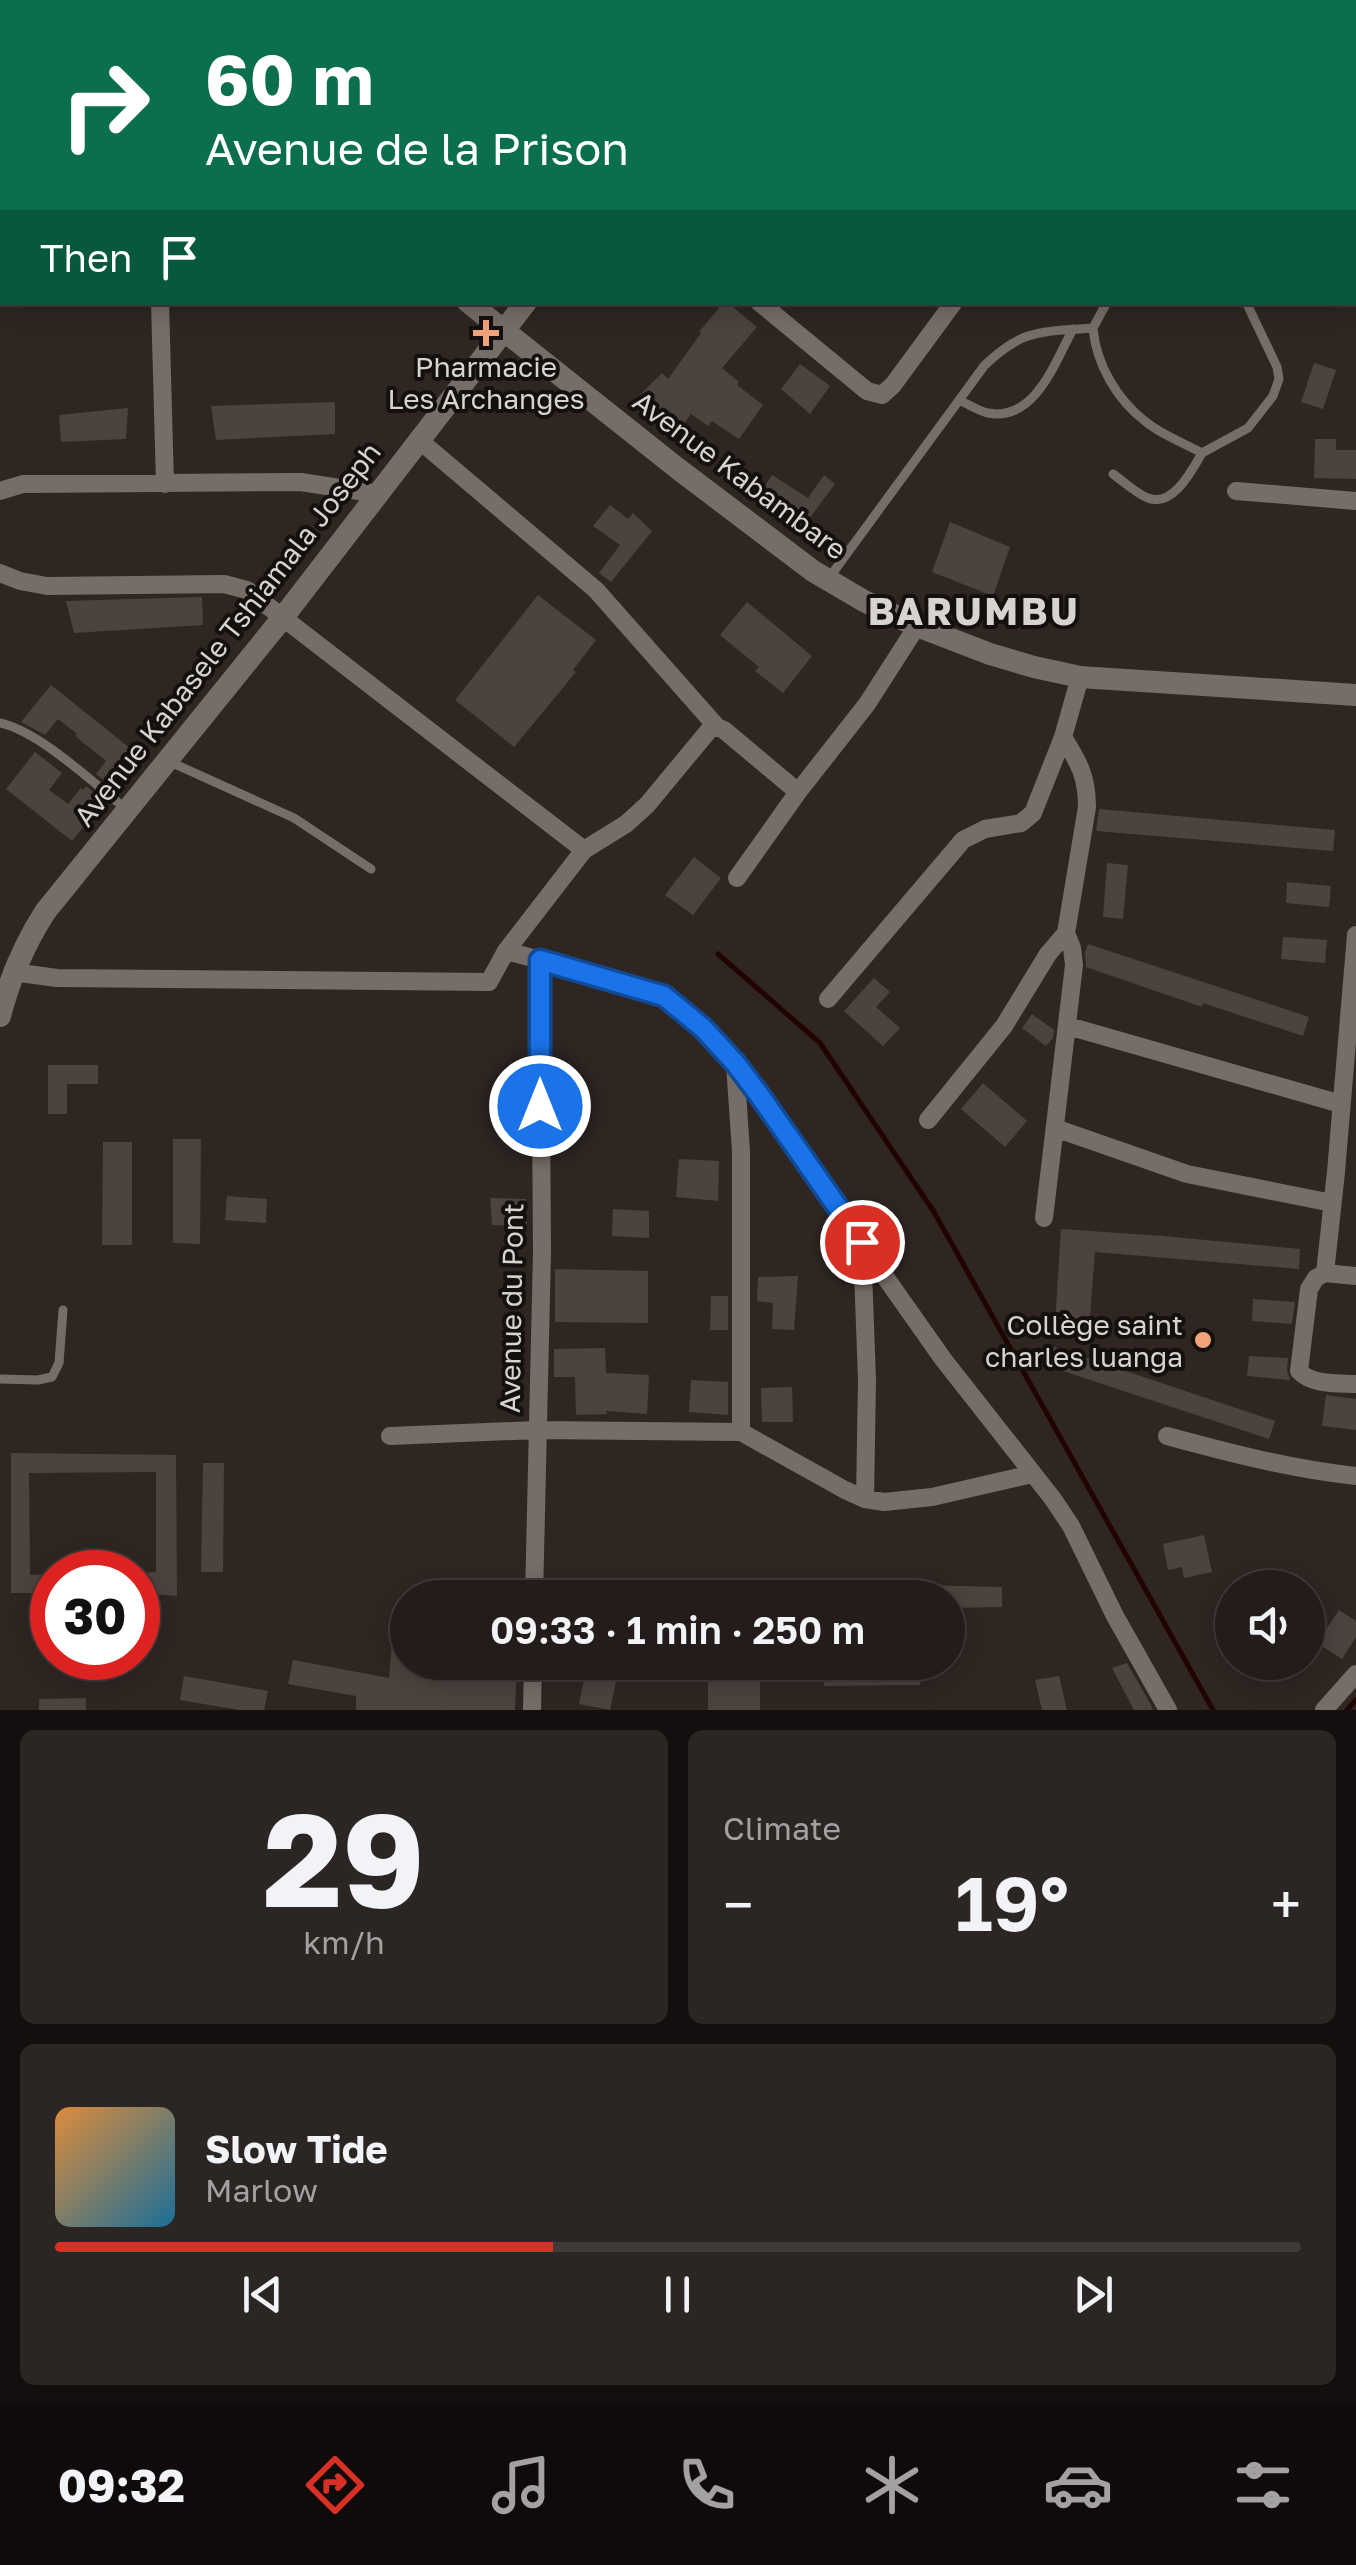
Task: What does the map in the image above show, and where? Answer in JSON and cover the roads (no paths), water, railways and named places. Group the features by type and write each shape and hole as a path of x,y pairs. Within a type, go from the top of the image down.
{"main road":[{"name":"Avenue Kabambare","path":"472,305 677,468 828,579 917,626 1034,667 1080,677 1356,695"},
{"name":"Avenue Kabasele Tshiamala Joseph","path":"0,1016 12,972 46,912 284,616 524,305"}],"street":[{"path":"160,305 166,484"},
{"path":"767,305 867,391 882,395 952,305"},
{"path":"419,440 596,590 717,727 798,792"},
{"path":"0,491 23,484 301,482 378,494"},
{"path":"1236,491 1356,501"},
{"path":"0,573 46,586 224,584 246,590 584,850"},
{"path":"737,878 867,704 917,626"},
{"path":"828,999 963,840 985,829 1021,824 1033,813 1063,737 1080,677"},
{"path":"12,972 58,978 489,982 506,951 584,850 626,824 710,729 717,727"},
{"path":"928,1120 1004,1026 1066,932 1087,786 1082,768 1063,737"},
{"path":"1044,1218 1074,965 1066,932"},
{"path":"1325,1272 1341,1104 1350,1070 1356,935"},
{"path":"506,951 664,996 703,1028 736,1064 943,1359 1053,1499 1168,1710"},
{"name":"Avenue du Pont","path":"534,1580 542,1252 540,960"},
{"path":"1068,1026 1341,1104"},
{"path":"736,1064 741,1432"},
{"path":"1056,1128 1186,1174 1332,1203"},
{"path":"1336,1172 1356,1174"},
{"path":"862,1242 868,1380 865,1498"},
{"path":"1356,1276 1325,1272 1316,1278 1310,1290 1299,1370 1310,1380 1356,1384"},
{"path":"390,1436 537,1430 741,1432 845,1490 884,1502 932,1497 1032,1474"},
{"path":"1167,1436 1267,1463 1356,1476"},
{"path":"1333,1708 1356,1674"},
{"path":"532,1710 533,1680"}],"lane":[{"path":"1104,305 1092,328 1106,375 1146,423 1202,453"},
{"path":"1113,474 1149,500 1164,499 1176,491 1202,453 1248,428 1273,396 1280,379 1247,305"},
{"path":"828,579 984,366 1002,349 1031,333 1092,328"},
{"path":"959,400 986,413 1010,414 1026,405 1043,384 1072,329"},
{"path":"0,722 14,726 65,760 127,810"},
{"path":"166,760 294,818 371,870"},
{"path":"0,1379 52,1378 59,1362 63,1310"}],"waterway":[{"path":"718,954 820,1043 934,1212 1213,1710"},
{"path":"1347,1710 1356,1700"}],"place":[{"name":"Pharmacie Les Archanges","path":"486,333"},
{"name":"Collège saint charles luanga","path":"1203,1340"}],"district":[{"name":"BARUMBU","path":"974,610"}]}
